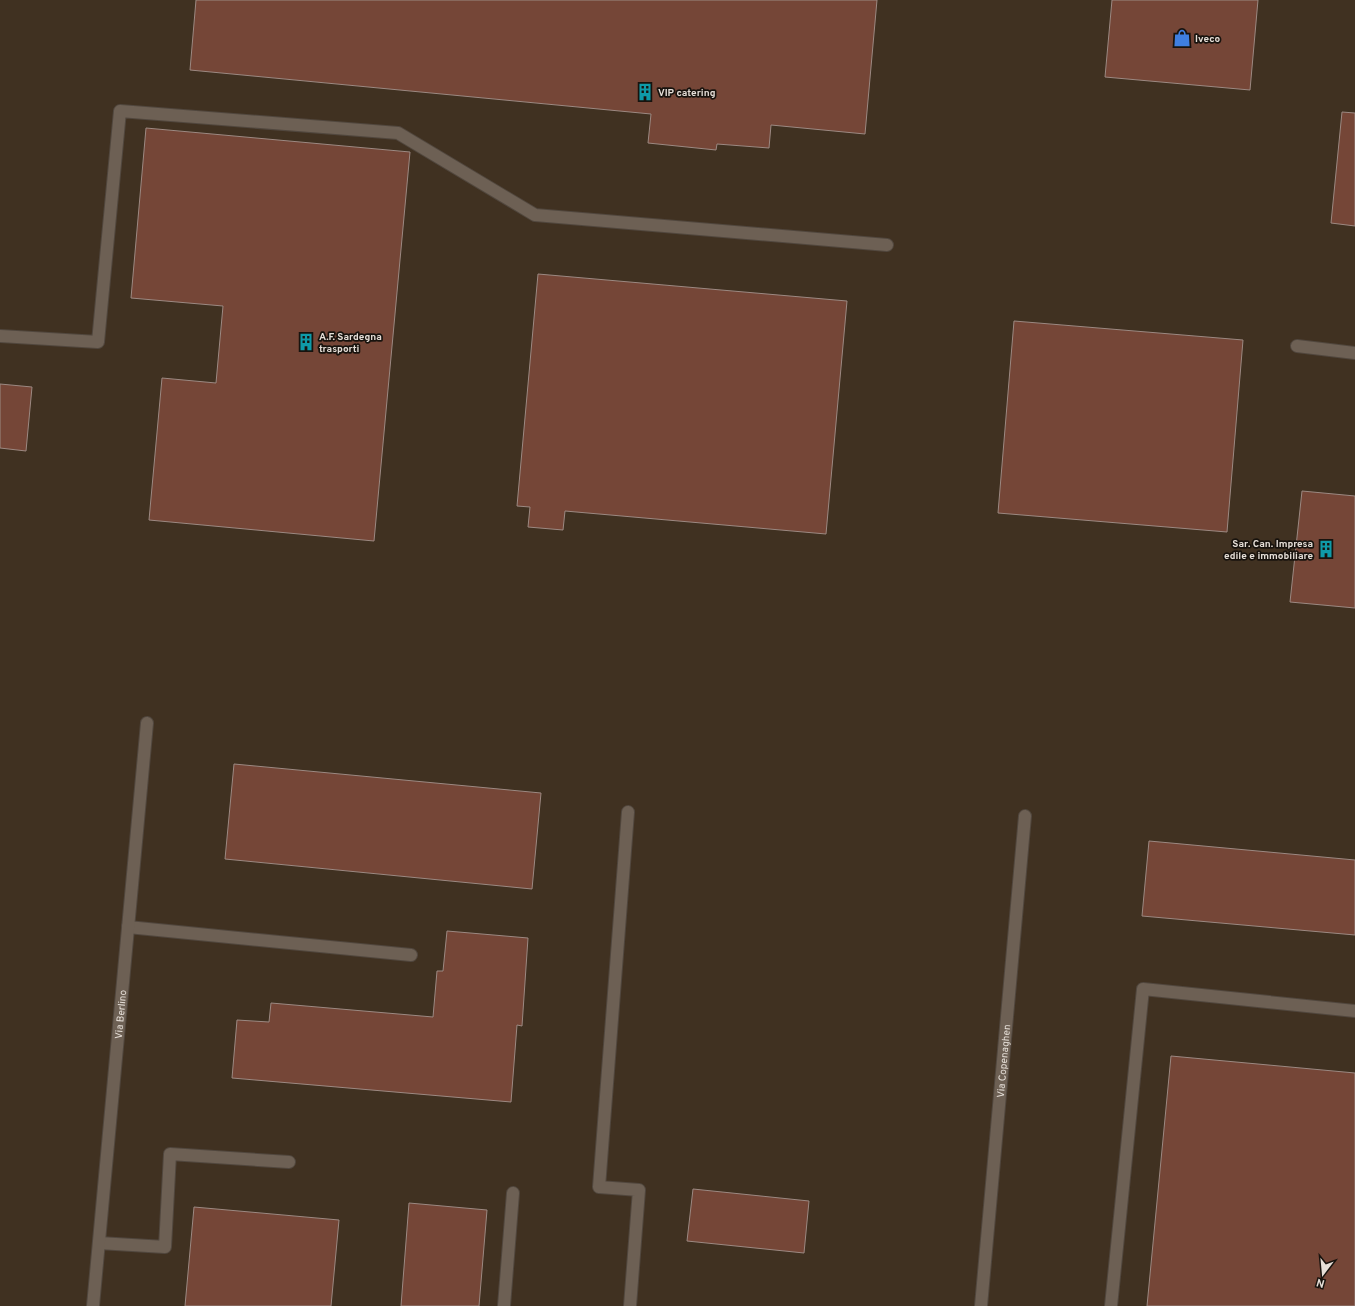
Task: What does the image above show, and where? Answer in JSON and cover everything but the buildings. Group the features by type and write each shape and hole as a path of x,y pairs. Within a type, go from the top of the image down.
{"street":[{"path":"0,336 98,342 120,111 398,133 535,216 888,245"},
{"path":"1297,346 1355,352"},
{"name":"Via Berlino","path":"94,1306 147,723"},
{"path":"628,812 599,1187 639,1190 630,1306"},
{"name":"Via Copenaghen","path":"981,1306 1025,816"},
{"path":"128,927 411,954"},
{"path":"1111,1306 1143,989 1355,1011"},
{"path":"99,1243 165,1247 170,1154 289,1162"},
{"path":"504,1306 513,1193"}],"shaded area":[{"path":"0,0 1355,0 1355,1306 0,1306"}],"place":[{"name":"Iveco","path":"1182,38"},
{"name":"VIP catering","path":"645,92"},
{"name":"A.F. Sardegna trasporti","path":"306,342"},
{"name":"Sar. Can. Impresa edile e immobiliare","path":"1326,549"}]}
